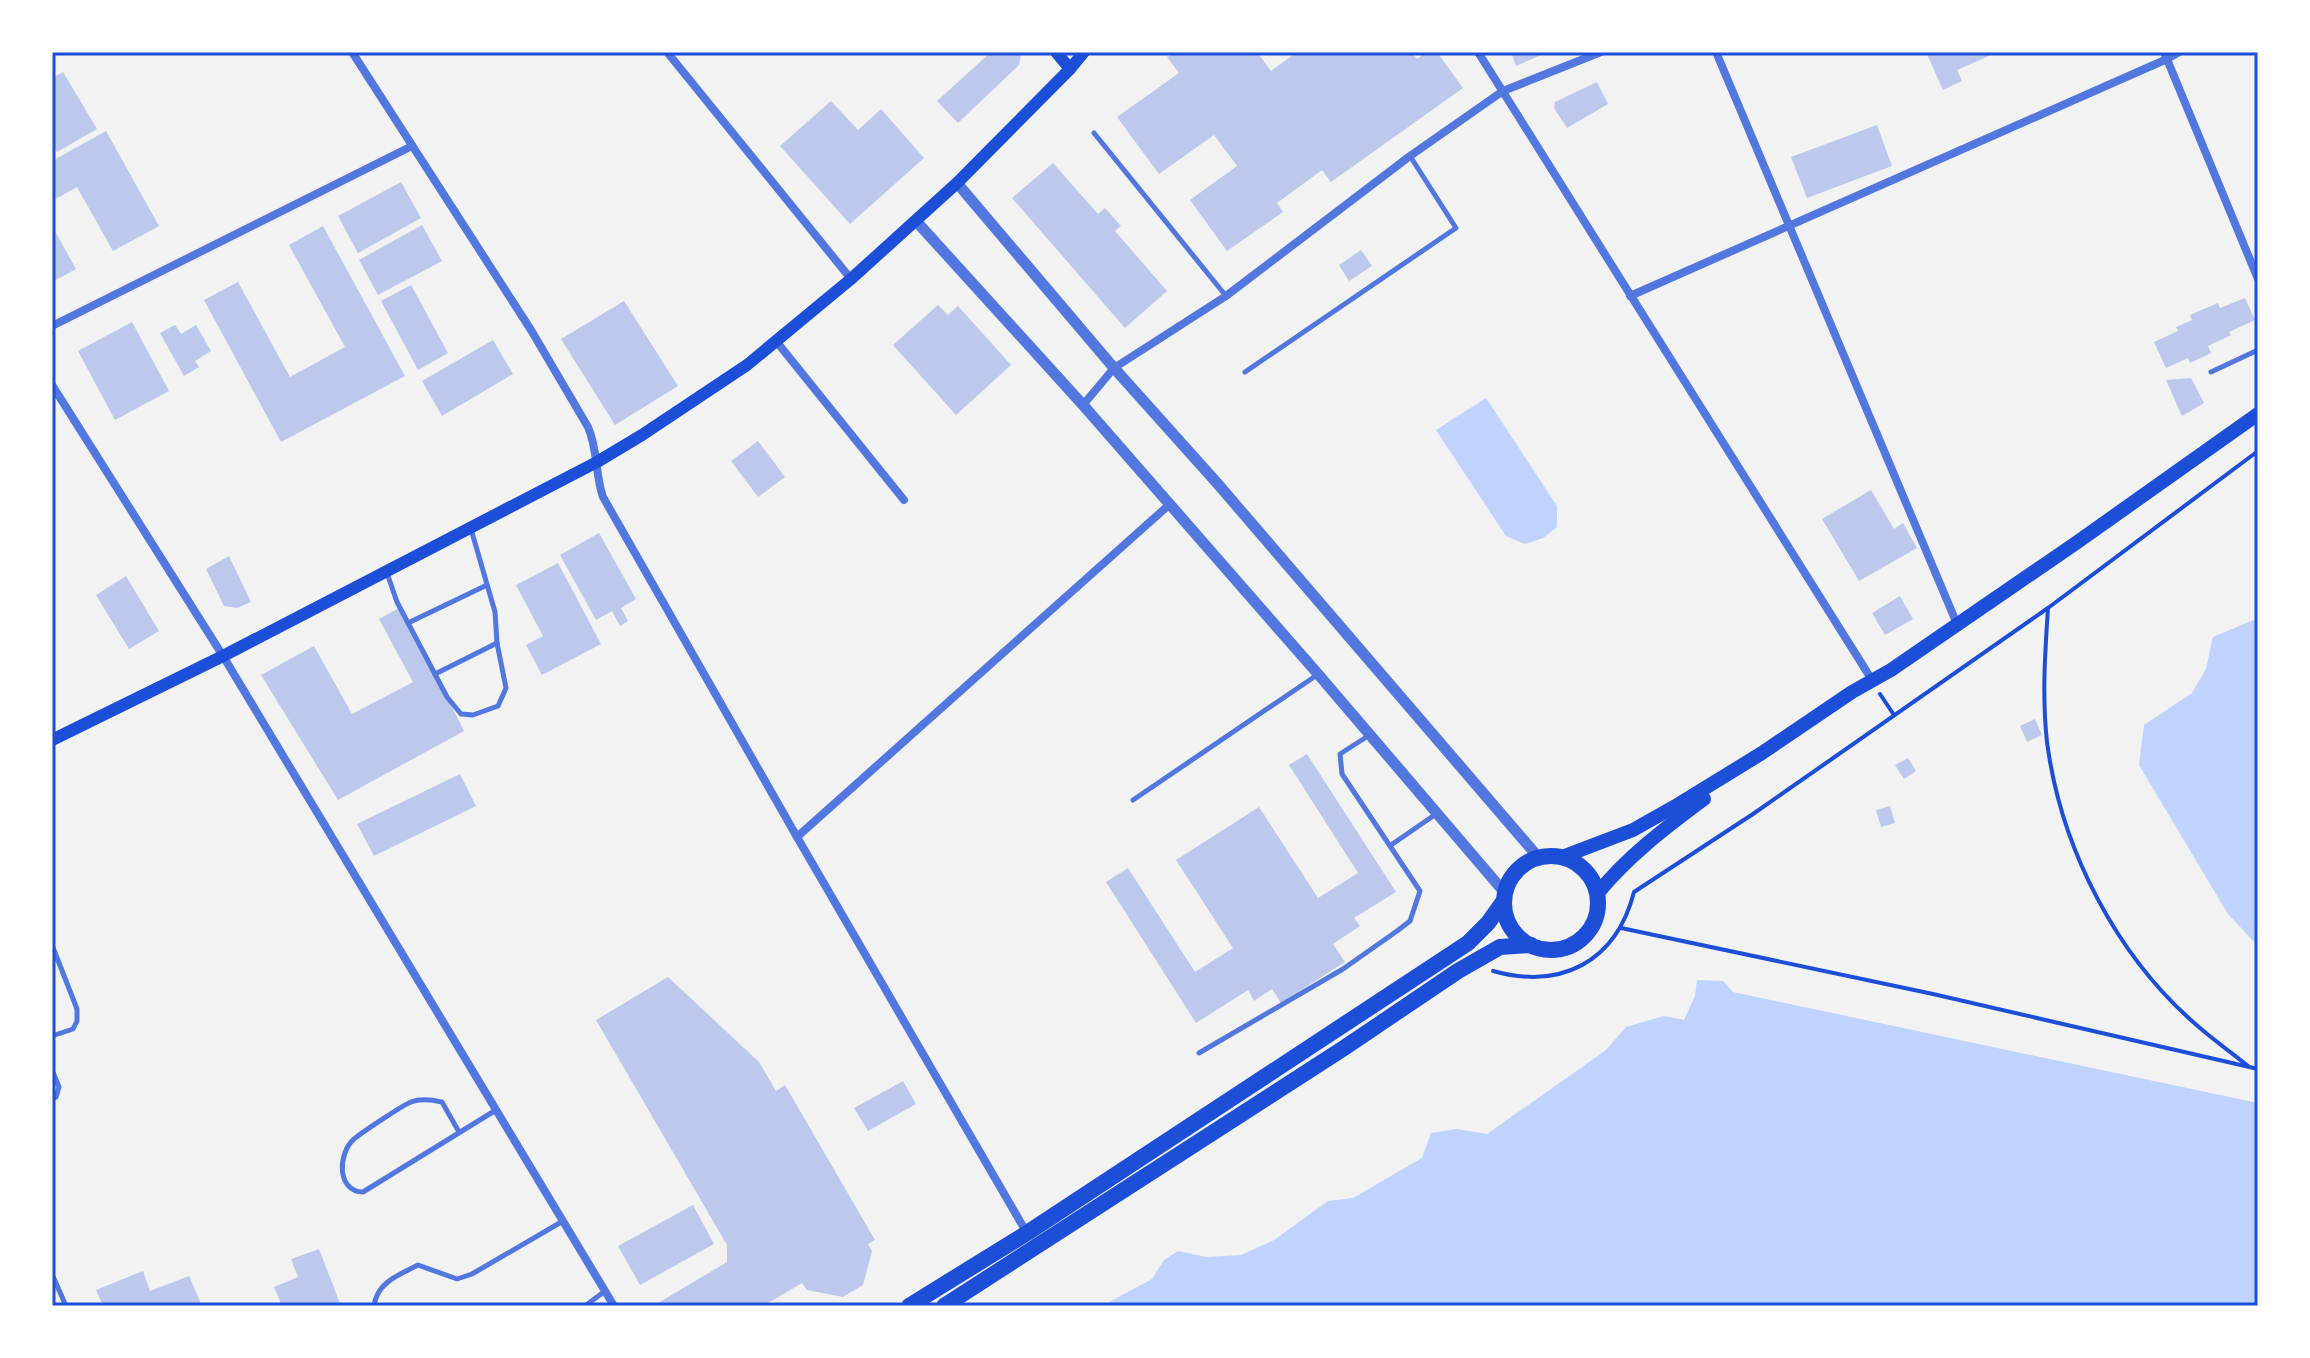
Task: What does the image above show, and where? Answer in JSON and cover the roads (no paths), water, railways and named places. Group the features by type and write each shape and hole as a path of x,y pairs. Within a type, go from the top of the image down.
{"highway":[{"path":"944,1306 1031,1241 1468,943 1488,923 1504,898 1508,883 1520,867 1539,858 1562,857 1573,861 1589,875 1597,894 1596,916 1584,935 1575,942 1542,949 1531,945 1511,928 1504,898"},
{"path":"909,1306 1031,1241 1344,1048 1458,971 1500,947 1531,945"}],"main road":[{"path":"1056,52 1070,69"},
{"path":"52,740 223,656 597,462 747,365 851,279 957,183 1084,52"},
{"path":"1562,857 1633,830 1762,753 1891,670 2258,414"},
{"path":"1597,894 1617,869 1762,753"}],"street":[{"path":"352,52 531,330 581,415 594,441 596,474 603,497 1031,1241"},
{"path":"667,52 851,279"},
{"path":"1478,52 1872,680"},
{"path":"1083,405 1114,368 1226,296 1410,156 1503,91 1601,52"},
{"path":"1716,52 1957,624"},
{"path":"1630,296 2179,52"},
{"path":"2165,56 2258,279"},
{"path":"52,326 412,146"},
{"path":"957,183 1539,858"},
{"path":"916,221 1083,405 1318,674 1504,898"},
{"path":"776,341 904,500"},
{"path":"52,385 223,656 614,1306"},
{"path":"797,837 1170,504"}],"lane":[{"path":"1094,133 1226,296"},
{"path":"1245,372 1456,228 1410,156"},
{"path":"2211,372 2258,350"},
{"path":"386,572 397,602 447,697 461,714 473,715 498,706 506,688 497,643 495,612 471,528"},
{"path":"408,623 487,585"},
{"path":"435,674 497,643"},
{"path":"1133,800 1318,674"},
{"path":"1199,1053 1343,969 1410,921 1420,891 1342,774 1339,762 1340,754 1369,735"},
{"path":"1391,845 1436,814"},
{"path":"52,945 77,1009 77,1021 73,1029 52,1036"},
{"path":"52,1070 59,1087 56,1097 52,1099"},
{"path":"459,1132 442,1102 412,1102 354,1139 345,1151 342,1174 347,1184 363,1192 496,1110"},
{"path":"374,1306 378,1291 388,1281 418,1265 457,1279 472,1274 563,1221"},
{"path":"52,1274 66,1306"},
{"path":"585,1306 605,1291"}],"water":[{"path":"1486,398 1557,506 1557,527 1543,538 1525,544 1506,536 1436,430"},
{"path":"2258,618 2258,946 2228,914 2139,765 2144,725 2192,693 2206,669 2213,637"},
{"path":"1697,980 1723,981 1733,992 2258,1103 2258,1306 1102,1306 1152,1279 1164,1260 1178,1251 1206,1257 1241,1255 1274,1240 1328,1201 1353,1198 1422,1158 1431,1133 1457,1129 1487,1134 1606,1050 1626,1027 1664,1016 1684,1020 1695,996"}]}
